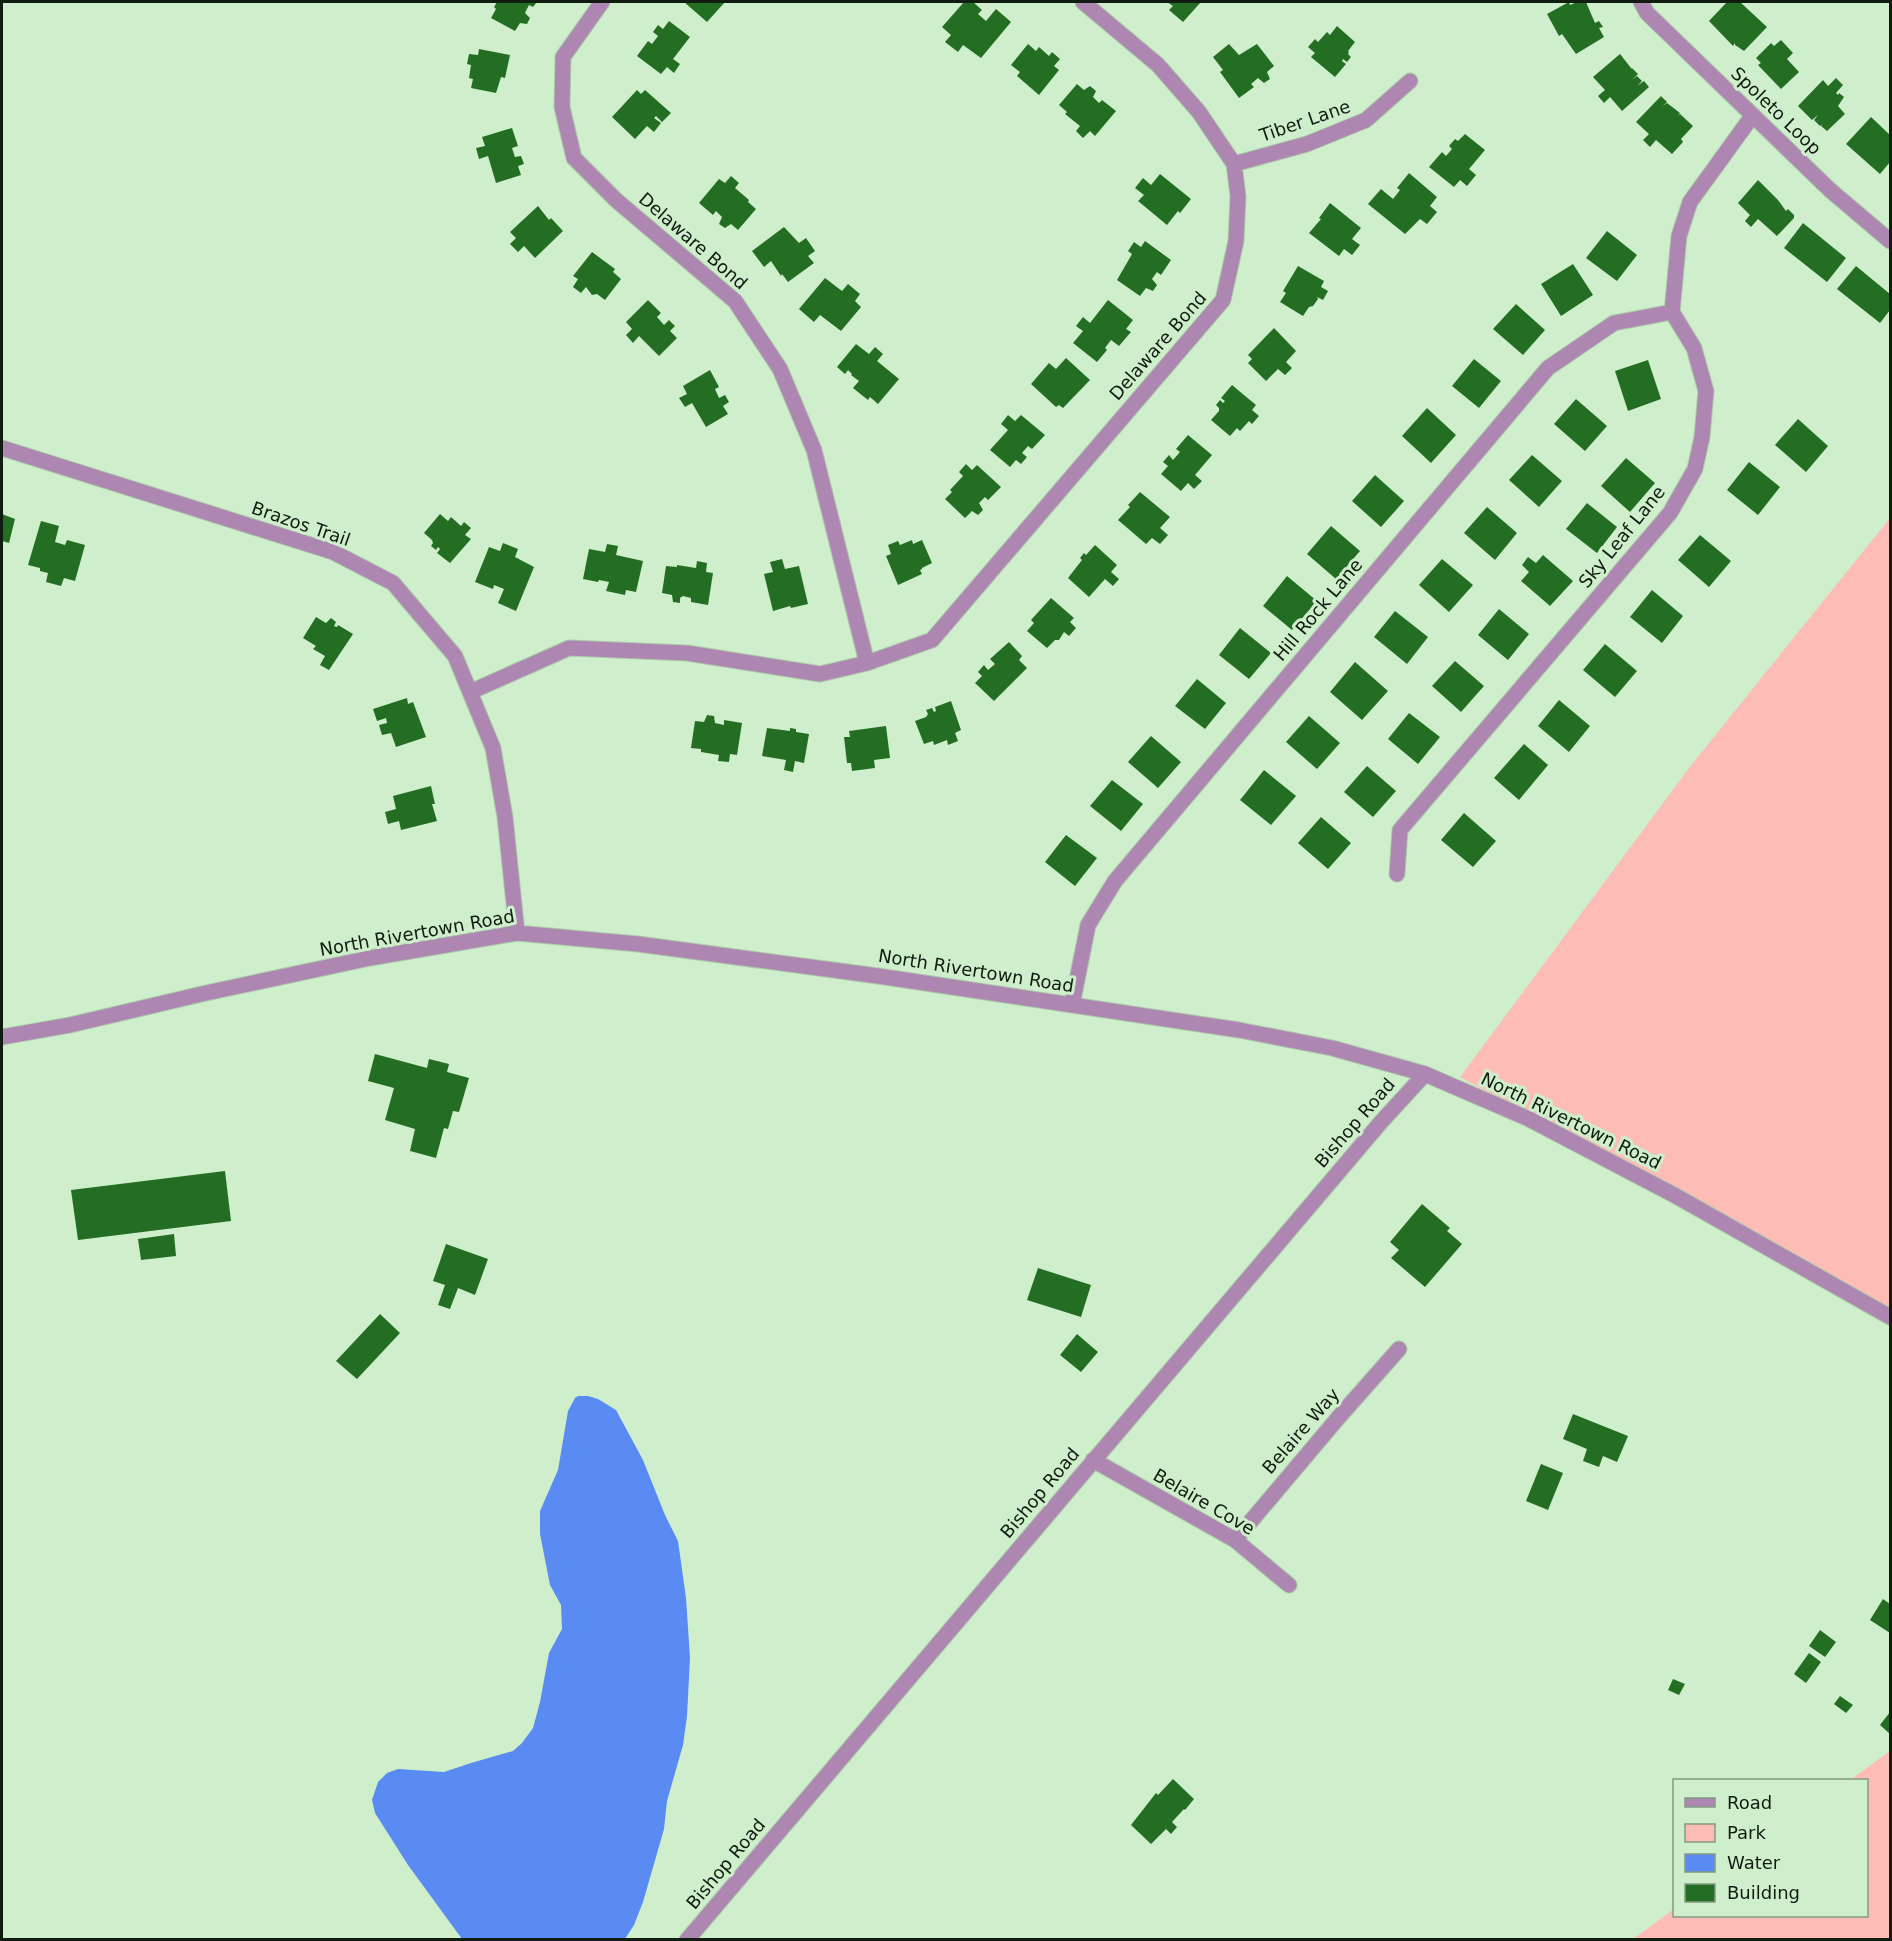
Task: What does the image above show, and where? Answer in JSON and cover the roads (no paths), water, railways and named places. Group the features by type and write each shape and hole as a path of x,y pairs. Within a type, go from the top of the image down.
{"street":[{"name":"Delaware Bond","path":"602,2 563,57 562,107 574,158 616,201 735,301 780,369 814,450 867,663"},
{"name":"Delaware Bond","path":"470,692 569,648 687,653 820,674 867,663 932,640 1223,300 1236,241 1238,196 1234,164 1199,112 1158,65 1083,2"},
{"name":"Spoleto Loop","path":"1641,2 1647,13 1830,190 1890,241"},
{"name":"Tiber Lane","path":"1234,164 1307,144 1366,120 1410,81"},
{"path":"1672,312 1678,236 1690,202 1753,115"},
{"name":"Sky Leaf Lane","path":"1397,874 1400,830 1670,513 1691,476 1702,437 1706,392 1694,348 1672,312"},
{"name":"Hill Rock Lane","path":"1072,1005 1088,925 1115,880 1548,368 1614,323 1672,312"},
{"name":"Brazos Trail","path":"2,448 333,552 393,583 454,656 493,748 505,818 517,933"},
{"name":"North Rivertown Road","path":"2,1037 70,1025 370,958 517,933 638,944 867,974 1274,1037 1332,1048 1425,1074 1529,1119 1560,1135 1676,1196 1890,1317"},
{"name":"Bishop Road","path":"687,1940 1380,1122 1425,1074"},
{"name":"Belaire Way","path":"1235,1540 1399,1349"},
{"name":"Belaire Cove","path":"1093,1460 1235,1540 1289,1585"}],"water":[{"path":"578,1396 598,1399 616,1410 643,1460 678,1541 686,1598 690,1658 683,1745 667,1801 664,1829 643,1902 634,1925 625,1939 462,1939 408,1865 375,1813 372,1800 378,1782 387,1773 398,1769 444,1772 513,1751 533,1728 549,1653 562,1629 561,1605 550,1585 540,1534 540,1511 558,1470 568,1411"}]}
